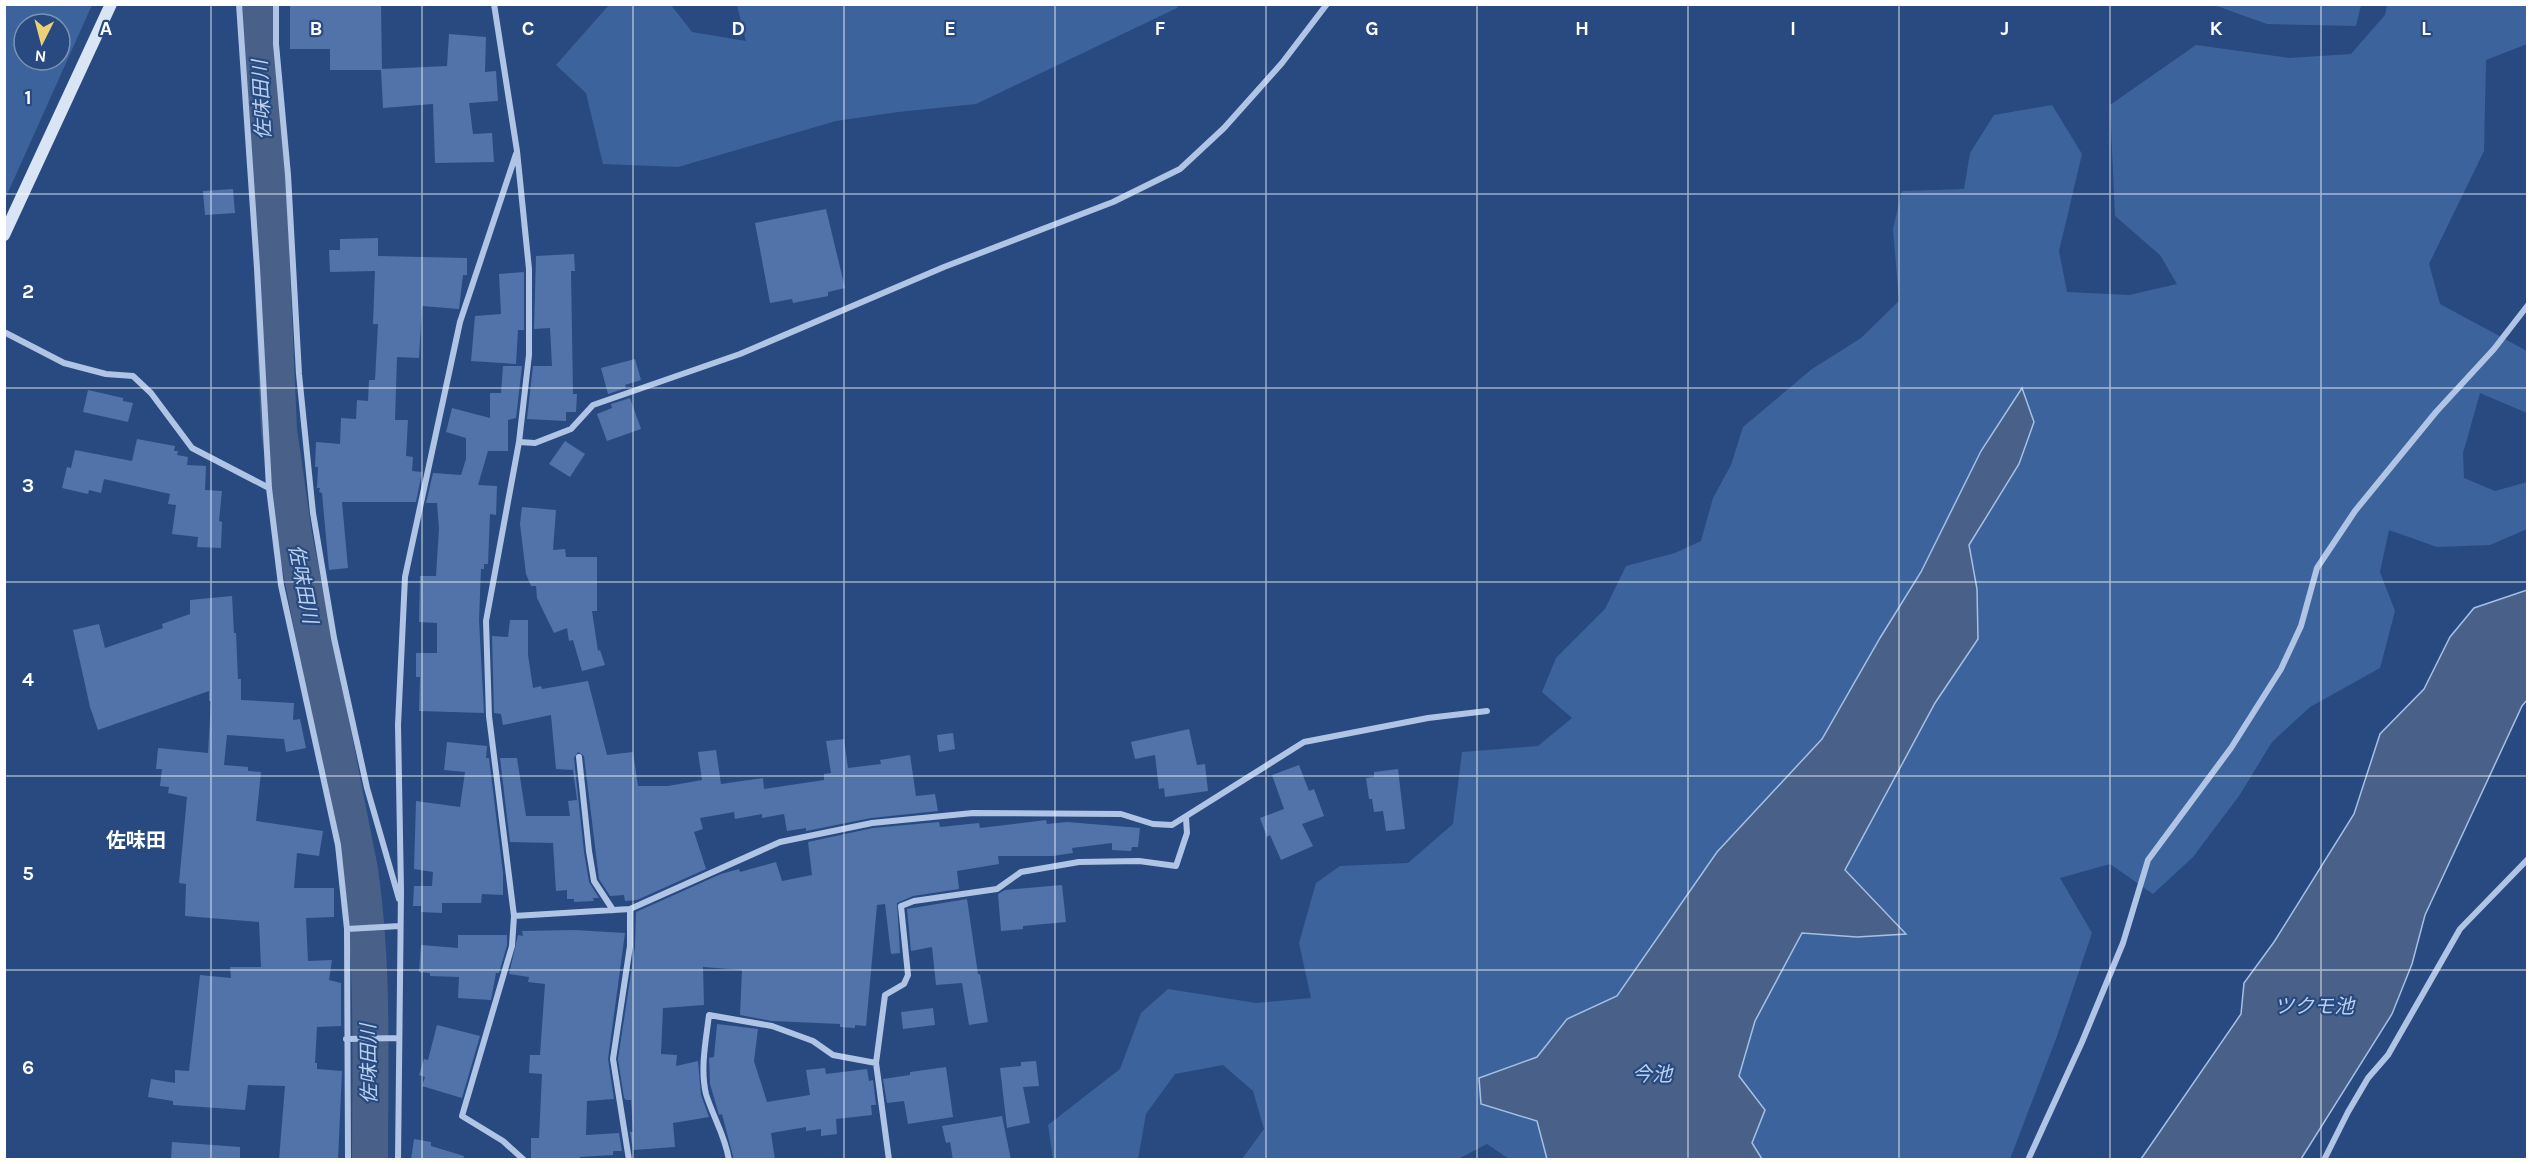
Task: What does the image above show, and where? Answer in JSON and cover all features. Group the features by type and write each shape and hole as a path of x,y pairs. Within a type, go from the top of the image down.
{"main road":[{"path":"4,235 111,4"}],"street":[{"path":"239,4 269,488 281,585 338,845 349,929 348,1160"},
{"path":"276,4 276,44 288,175 299,374 313,513 334,638 367,788 401,906"},
{"path":"494,4 518,151 529,269 529,355 519,442 486,621 489,716 514,916 512,946 462,1116 503,1141 524,1160"},
{"path":"519,442 535,443 570,429 593,405 740,354 944,267 1113,202 1180,169 1224,128 1282,63 1327,4"},
{"path":"398,1160 396,1038 401,906 398,725 405,577 460,322 518,151"},
{"path":"2028,1160 2082,1042 2122,944 2148,860 2231,748 2281,669 2301,626 2317,568 2355,511 2436,412 2494,350 2528,305"},
{"path":"4,332 64,363 106,374 133,376 151,393 192,448 269,488"},
{"path":"514,916 630,909 780,842 872,824 973,813 1121,814 1153,824 1172,825 1304,742 1428,718 1487,711"},
{"path":"579,758 594,881 613,910"},
{"path":"889,1160 876,1063 885,995 904,984 908,975 901,906 914,901 997,889 1021,872 1079,862 1139,861 1176,866 1187,833 1186,818"},
{"path":"2324,1160 2368,1078 2388,1055 2460,929 2528,859"},
{"path":"629,1160 614,1059 630,946 630,909"},
{"path":"349,929 400,926"},
{"path":"729,1160 726,1140 706,1094 703,1065 709,1015 772,1026 813,1041 833,1054 876,1063"},
{"path":"349,1039 396,1038"}],"shaded area":[{"path":"2361,4 2356,26 2267,24 2214,5"},
{"path":"4,5 92,5 72,50 72,12 12,12 12,72 62,72 5,199"},
{"path":"609,5 671,5 692,32 746,41 737,5 1179,5 1177,8 976,104 836,121 678,167 603,164 586,93 556,65"},
{"path":"2387,5 2527,5 2527,44 2486,60 2484,151 2429,264 2440,304 2527,351 2527,413 2480,393 2463,453 2464,478 2495,491 2527,482 2527,529 2490,545 2437,547 2389,530 2380,572 2395,611 2380,668 2310,707 2272,742 2239,796 2193,857 2153,894 2110,864 2060,878 2092,933 2057,1036 2010,1159 1762,1159 1752,1143 1765,1110 1739,1076 1755,1021 1802,933 1857,937 1905,934 1845,871 1935,703 1978,639 1977,589 1969,545 2019,464 2034,422 2022,389 1981,451 1921,572 1822,739 1717,852 1617,997 1567,1019 1537,1057 1479,1078 1482,1104 1537,1121 1547,1159 1509,1159 1487,1144 1458,1159 1242,1159 1264,1129 1253,1091 1223,1065 1175,1074 1146,1114 1138,1159 1053,1159 1048,1125 1120,1069 1141,1013 1168,989 1256,1003 1311,998 1299,943 1316,883 1340,866 1408,863 1453,824 1462,752 1538,746 1572,718 1542,692 1556,658 1605,609 1626,566 1675,553 1701,541 1713,498 1731,465 1743,427 1812,369 1861,338 1899,301 1893,229 1902,191 1964,189 1970,153 1994,115 2052,105 2082,154 2059,251 2067,292 2129,295 2177,284 2160,255 2115,216 2110,105 2196,45 2289,58 2351,54 2385,15"}],"water":[{"name":"今池","path":"2022,388 2034,422 2019,464 1969,545 1977,589 1978,639 1935,703 1845,870 1906,934 1857,937 1802,933 1755,1021 1739,1076 1765,1110 1752,1143 1762,1159 1547,1159 1537,1121 1481,1104 1479,1078 1537,1057 1567,1019 1617,996 1717,852 1822,739 1921,572 1981,451"},
{"name":"ツクモ池","path":"2527,590 2527,700 2522,706 2425,915 2412,964 2392,1014 2301,1159 2141,1159 2241,1014 2244,983 2274,942 2354,814 2380,734 2424,689 2450,637 2474,608"}],"building":[{"path":"290,4 381,4 382,69 447,66 449,34 486,37 485,72 496,71 498,101 469,103 473,134 492,133 494,162 435,163 433,104 383,108 381,70 330,70 330,49 290,49"},
{"path":"233,189 235,213 205,215 203,191"},
{"path":"826,209 845,288 828,292 828,296 793,303 792,299 770,303 755,223"},
{"path":"378,238 378,256 467,258 467,275 463,275 459,309 422,306 419,358 397,357 395,420 408,420 406,456 413,457 412,471 422,472 416,502 342,502 348,568 329,570 322,493 319,492 320,488 317,488 316,442 340,444 341,418 356,419 357,400 368,401 369,380 375,380 378,324 373,324 375,271 330,272 329,250 340,250 340,239"},
{"path":"574,254 575,271 571,271 573,394 577,394 576,412 566,412 566,421 527,419 533,366 552,366 550,328 534,329 536,256"},
{"path":"524,272 524,330 518,330 516,364 471,361 475,316 501,314 499,274"},
{"path":"635,359 641,380 608,394 601,368"},
{"path":"503,366 522,366 516,418 508,420 508,451 488,451 478,485 497,486 496,515 490,514 488,564 484,564 484,569 481,569 479,620 484,713 419,711 420,677 416,677 416,653 437,653 437,623 419,622 420,576 436,576 439,529 437,503 426,503 433,473 461,475 466,459 466,438 446,432 452,408 490,418 490,393 501,393"},
{"path":"88,390 123,398 123,401 133,403 128,422 83,412"},
{"path":"630,398 641,429 607,441 597,414 612,408 611,404"},
{"path":"137,439 175,446 174,451 178,451 177,455 188,457 187,465 206,466 205,490 222,491 219,521 222,522 221,548 197,547 198,537 172,534 176,505 168,504 170,494 104,479 101,493 89,490 88,494 62,488 67,467 71,468 75,450 132,461"},
{"path":"565,441 585,454 570,477 549,464"},
{"path":"522,507 556,510 553,550 565,549 566,557 597,557 597,611 592,611 598,651 600,650 605,665 582,671 573,640 569,641 567,628 554,633 537,598 536,586 531,586 526,574 520,524"},
{"path":"232,596 238,679 241,679 241,700 294,703 293,720 300,719 306,748 286,752 284,739 227,735 224,765 248,767 248,771 261,772 256,821 323,831 319,856 297,853 294,888 334,888 334,917 306,918 308,961 332,960 329,980 341,983 341,1026 317,1027 315,1063 317,1063 317,1069 342,1071 338,1160 279,1160 285,1086 248,1085 245,1110 173,1105 173,1101 148,1097 151,1079 175,1083 175,1070 189,1071 200,975 231,978 230,967 261,967 259,922 185,916 186,884 179,883 187,797 168,793 169,787 160,786 162,769 156,769 158,748 208,753 211,701 209,701 209,691 98,730 90,707 73,630 99,624 105,648 163,628 162,624 190,614 190,600"},
{"path":"510,620 528,620 528,655 533,688 541,686 542,689 588,681 607,755 633,752 638,786 668,786 702,780 698,752 716,750 721,784 763,778 764,789 824,780 824,774 831,773 826,741 844,739 848,768 881,764 880,760 910,755 916,796 935,794 938,811 871,818 806,831 806,828 787,831 784,814 762,818 762,814 735,819 734,812 700,818 703,829 694,832 706,869 637,900 625,901 624,895 610,896 599,879 584,756 578,752 574,758 584,852 589,882 599,898 593,898 594,901 574,902 574,899 567,899 567,890 556,891 553,843 510,842 500,758 517,758 526,816 570,816 568,801 577,800 573,770 556,769 551,715 503,725 501,714 494,713 492,636 508,637"},
{"path":"1189,729 1197,765 1205,764 1208,791 1165,797 1164,788 1159,789 1155,755 1135,759 1131,742"},
{"path":"953,733 955,749 939,752 937,735"},
{"path":"447,742 487,746 486,758 489,758 503,873 503,895 482,894 481,903 442,903 442,913 421,912 421,906 413,906 414,886 432,886 433,872 414,869 416,801 460,807 465,772 444,770"},
{"path":"1299,765 1309,791 1314,789 1324,816 1302,824 1313,846 1281,860 1270,835 1267,837 1260,818 1284,809 1272,775"},
{"path":"1398,769 1405,829 1386,831 1383,811 1374,812 1372,799 1369,799 1366,778 1374,777 1374,772"},
{"path":"1046,820 1047,824 1067,822 1140,828 1138,847 1132,847 1131,851 1112,850 1112,843 1072,848 1073,853 1053,856 998,856 999,864 957,871 959,889 913,896 897,903 900,953 891,954 885,904 877,905 866,1026 840,1027 840,1024 772,1021 740,1015 742,970 703,967 704,1005 663,1008 661,1054 677,1055 676,1066 698,1061 701,1095 709,1117 673,1123 675,1147 633,1150 630,1132 633,1132 631,1100 624,1098 618,1059 635,947 636,912 721,874 739,869 740,872 776,862 782,881 812,875 808,842 873,828 939,822 940,827 979,823 980,828"},
{"path":"1062,885 1066,922 1023,926 1023,929 1001,931 998,894 1005,890"},
{"path":"967,899 988,1022 969,1025 962,983 936,985 932,947 911,951 907,909"},
{"path":"575,930 625,933 608,1059 614,1099 587,1101 586,1135 619,1133 622,1151 613,1151 613,1155 580,1157 580,1159 531,1159 531,1138 539,1138 542,1074 529,1073 530,1055 540,1055 545,984 528,982 529,977 509,974 518,935 523,936 522,931"},
{"path":"458,935 507,935 507,945 499,973 496,973 491,1000 458,998 459,977 430,976 430,973 419,972 421,945 458,948"},
{"path":"933,1008 935,1025 903,1029 901,1012"},
{"path":"717,1024 758,1029 754,1061 767,1102 810,1095 806,1070 825,1068 826,1074 867,1069 869,1081 873,1080 876,1105 871,1105 872,1115 836,1119 837,1134 821,1136 821,1129 806,1131 806,1127 771,1133 775,1160 734,1160 722,1114 719,1115 710,1084 709,1058 714,1057"},
{"path":"437,1025 480,1036 462,1098 422,1086 425,1077 419,1075 424,1059 428,1060"},
{"path":"1036,1061 1039,1086 1023,1087 1030,1123 1007,1128 1000,1068 1021,1066 1021,1062"},
{"path":"946,1067 953,1117 908,1124 904,1101 887,1103 883,1079 910,1075 910,1072"},
{"path":"1002,1116 1011,1160 953,1160 950,1142 946,1143 942,1126"},
{"path":"414,1139 431,1142 431,1146 464,1156 463,1160 411,1160"},
{"path":"172,1142 240,1147 240,1160 171,1160"}],"waterway":[{"name":"佐味田川","path":"258,4 279,430 294,535 360,870 369,978 370,1160"}],"district":[{"name":"佐味田","path":"136,840"}]}
